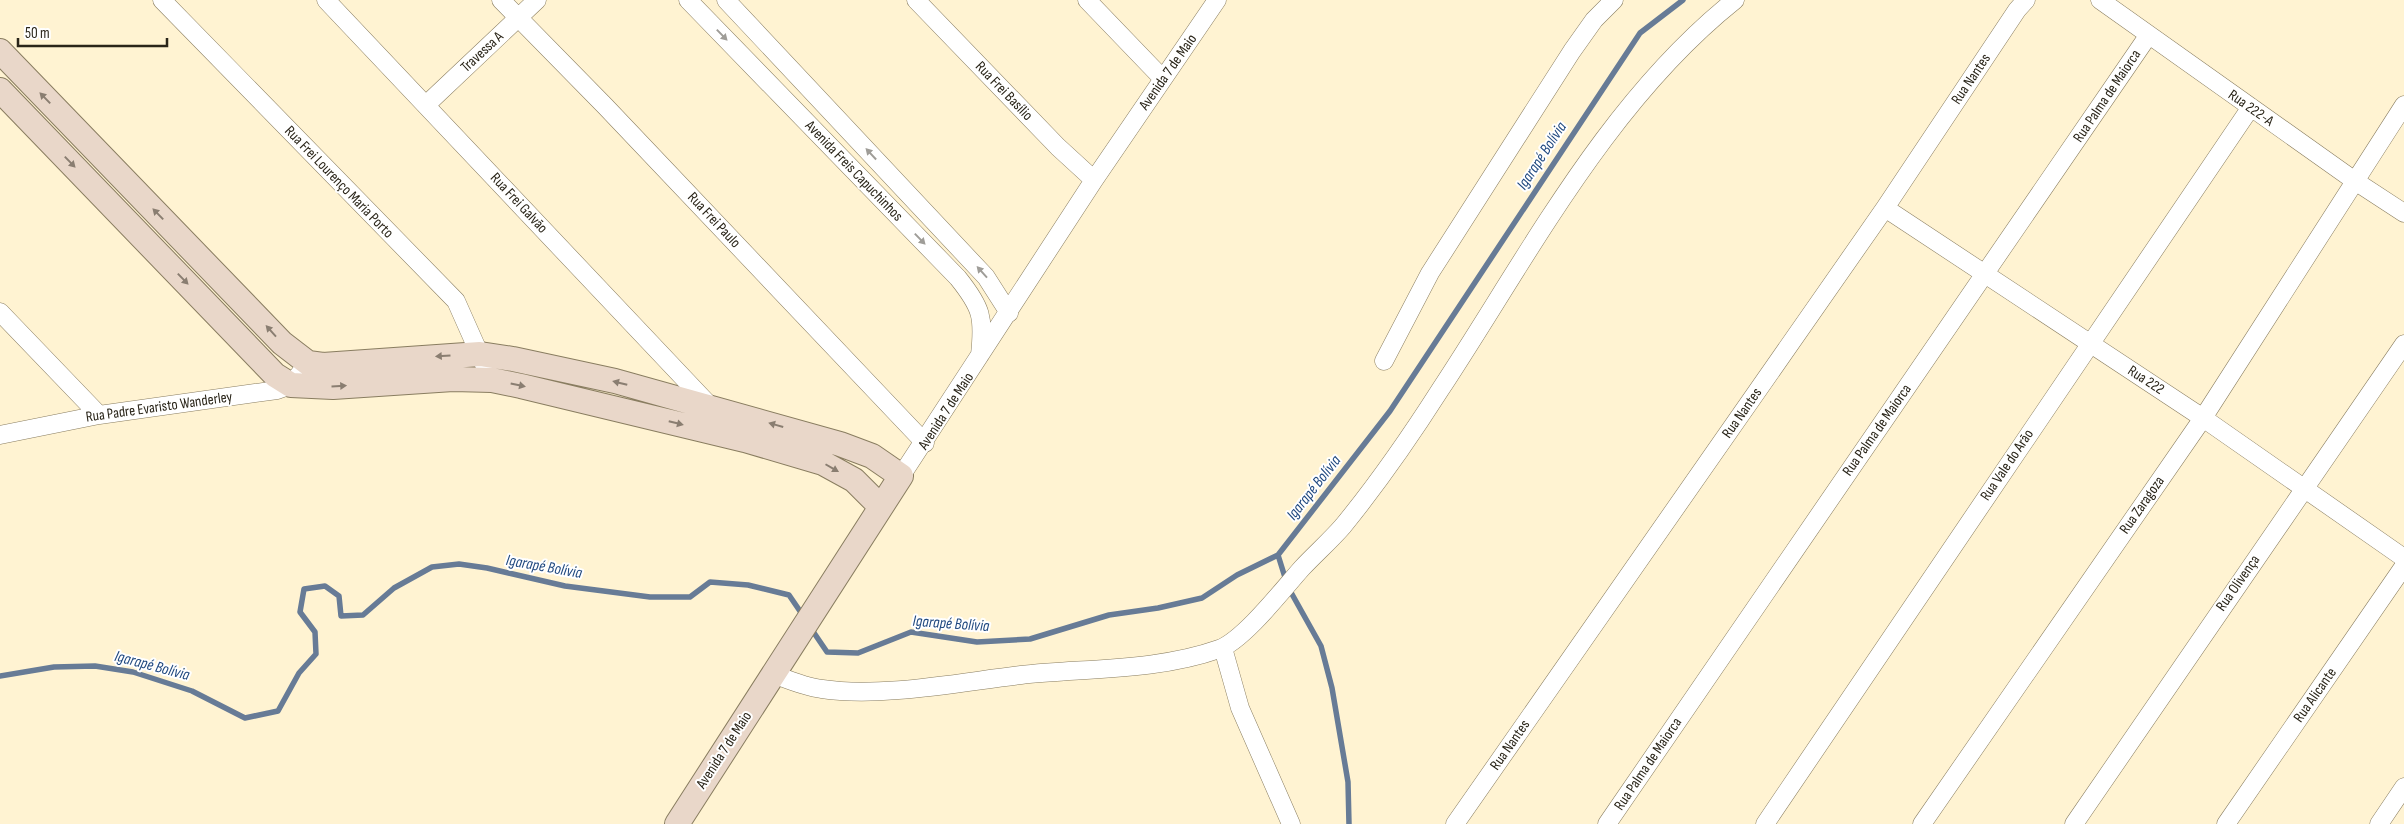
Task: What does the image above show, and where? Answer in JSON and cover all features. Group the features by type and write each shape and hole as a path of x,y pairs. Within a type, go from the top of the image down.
{"street":[{"name":"Rua Frei Lourenço Maria Porto","path":"162,0 456,301 492,380"},
{"name":"Rua Frei Galvão","path":"326,0 427,104 711,407"},
{"name":"Rua Frei Paulo","path":"501,0 612,112 925,443"},
{"name":"Travessa A","path":"427,104 537,0"},
{"name":"Avenida Freis Capuchinhos","path":"688,0 958,278 972,296 980,312 982,331 979,360"},
{"name":"Avenida Freis Capuchinhos","path":"726,0 986,277 1009,313"},
{"name":"Rua Frei Basílio","path":"916,0 1058,146 1094,180"},
{"path":"1088,0 1163,79"},
{"name":"Avenida 7 de Maio","path":"677,824 1094,180 1217,0"},
{"path":"1384,361 1436,265 1572,52 1594,20 1614,0"},
{"path":"773,674 819,689 856,692 1074,669 1140,665 1174,660 1223,648 1252,623 1340,529 1377,482 1440,391 1606,135 1653,76 1708,22 1735,0"},
{"name":"Rua Nantes","path":"1455,824 1885,208 2017,10 2026,0"},
{"name":"Rua 222-A","path":"2100,0 2148,36 2355,181 2404,213"},
{"name":"Rua Palma de Maiorca","path":"1607,824 2148,36"},
{"path":"0,51 282,343 308,363 337,365 480,354 615,381 840,444 872,456 901,476"},
{"path":"0,90 275,375 290,385 333,387 452,379 492,380 726,436 823,462 854,480 881,507"},
{"name":"Rua Zaragoza","path":"1922,824 2203,418 2404,105"},
{"name":"Rua Vale do Arão","path":"1765,824 2089,343 2251,107"},
{"name":"Rua 222","path":"1885,208 2203,418 2404,558"},
{"path":"0,312 99,415"},
{"name":"Rua Olivença","path":"2074,824 2404,344"},
{"path":"290,385 308,363"},
{"name":"Rua Padre Evaristo Wanderley","path":"0,435 99,415 277,390 290,385"},
{"name":"Rua Alicante","path":"2226,824 2404,566"},
{"path":"1223,648 1240,708 1291,824"},
{"path":"2379,824 2404,787"}],"waterway":[{"name":"Igarapé Bolívia","path":"810,627 827,652 858,653 911,632 977,642 1030,639 1109,615 1158,608 1202,598 1237,575 1278,555 1390,411 1640,33 1683,0"},
{"path":"1278,555 1288,587 1321,646 1332,688 1348,782 1349,824"},
{"name":"Igarapé Bolívia","path":"0,676 54,667 95,666 133,672 192,691 245,718 278,711 299,673 316,654 315,632 300,612 304,589 325,586 339,596 341,616 363,615 394,588 432,567 459,564 487,568 565,586 650,597 690,597 710,582 748,585 789,595 804,617"}]}
